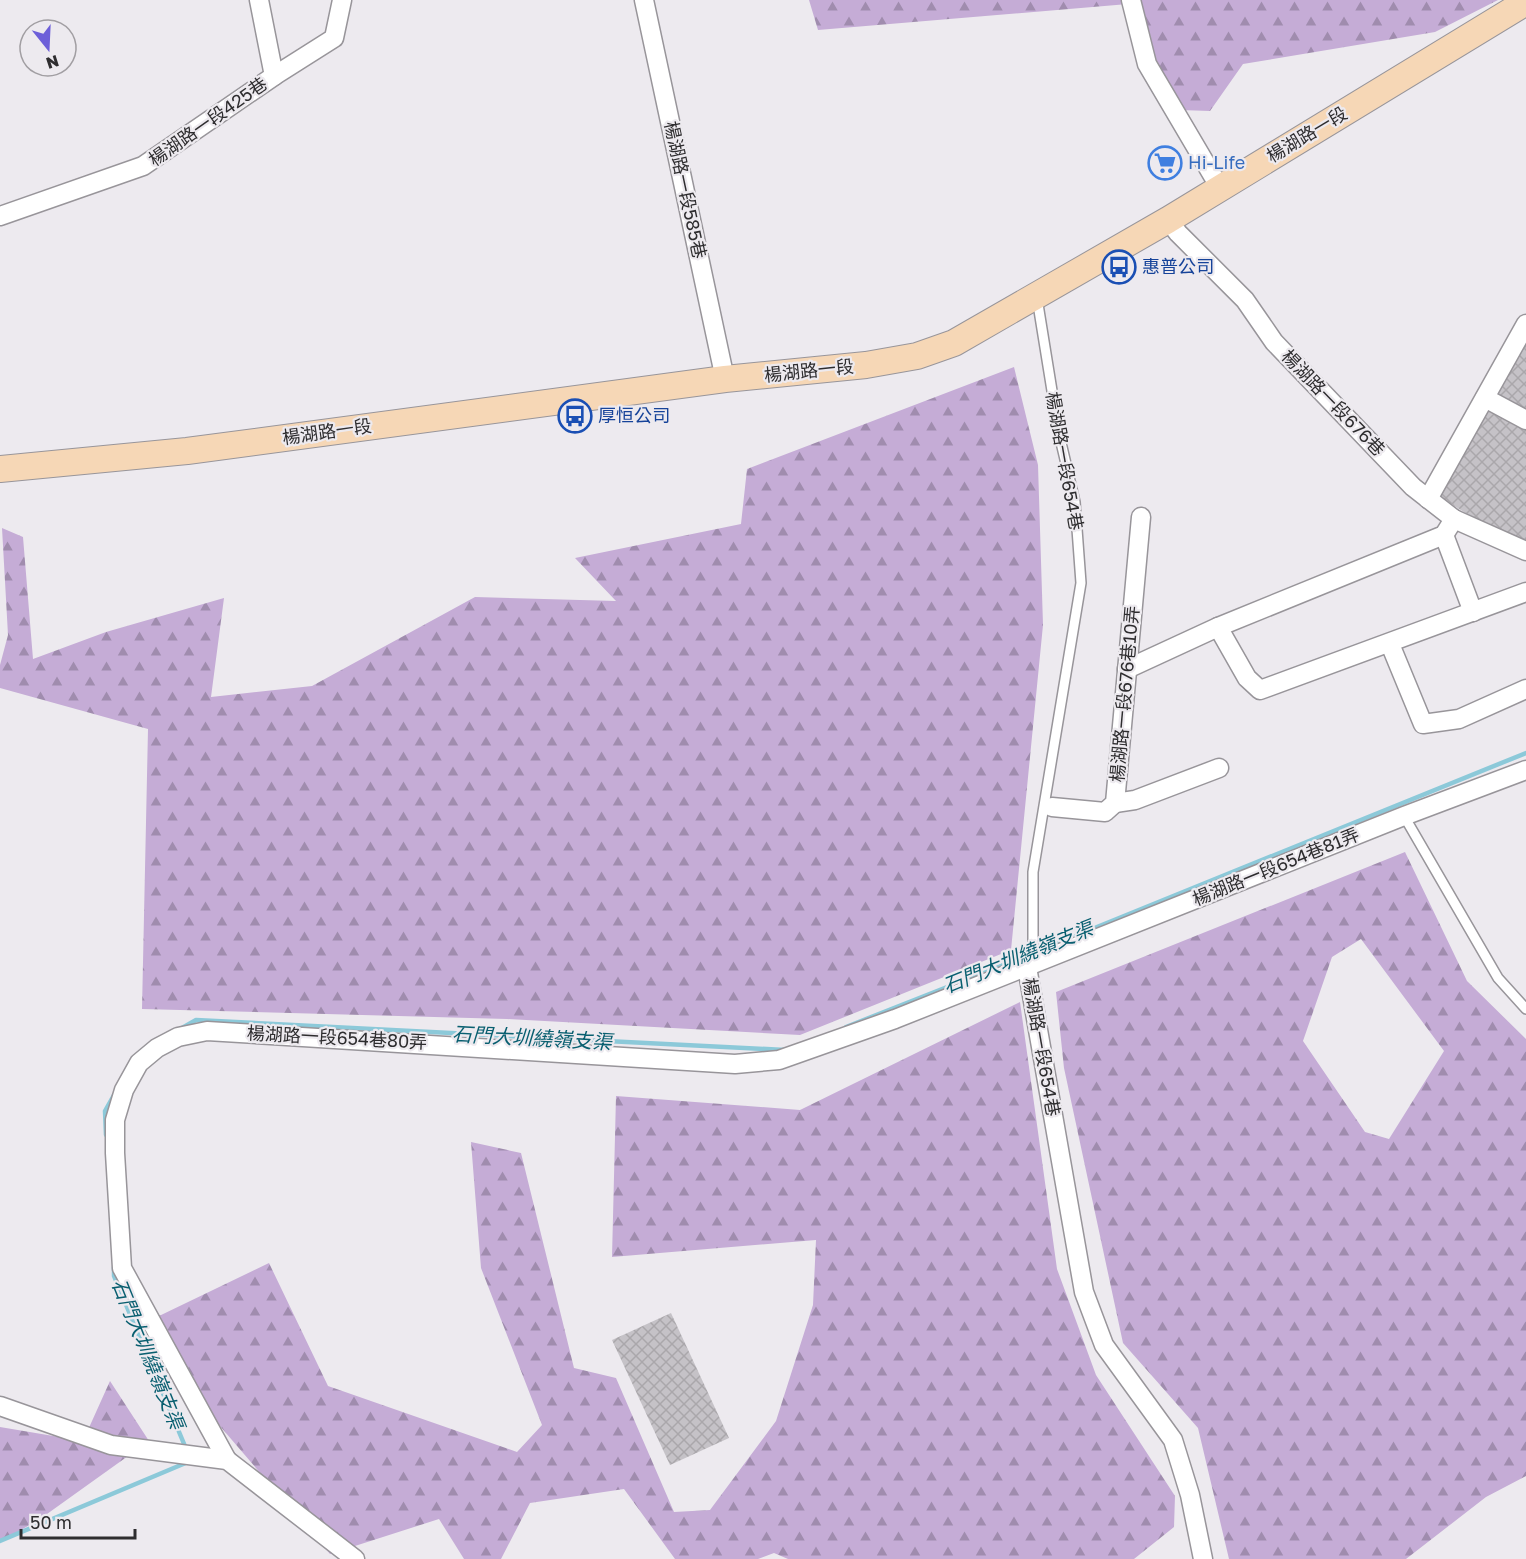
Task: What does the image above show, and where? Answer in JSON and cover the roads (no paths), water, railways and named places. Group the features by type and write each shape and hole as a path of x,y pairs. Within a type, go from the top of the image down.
{"street":[{"name":"楊湖路一段425巷","path":"0,216 143,166 274,76 259,0"},
{"path":"274,76 334,38 342,0"},
{"name":"楊湖路一段585巷","path":"644,0 725,379"},
{"path":"1131,0 1147,64 1220,188"},
{"name":"楊湖路一段","path":"0,469 187,451 725,379 866,365 917,356 954,343 1168,220 1526,2"},
{"name":"楊湖路一段676巷","path":"1168,220 1178,233 1245,300 1274,342 1413,487 1428,499 1449,527 1526,551"},
{"path":"1428,499 1526,324"},
{"path":"1485,398 1526,420"},
{"name":"楊湖路一段676巷10弄","path":"1052,807 1105,812 1116,803 1141,517"},
{"path":"1127,669 1449,527 1473,612"},
{"path":"1218,627 1247,678 1260,690 1526,592"},
{"path":"1390,644 1423,724 1459,718 1526,689"},
{"path":"1116,803 1135,800 1219,768"},
{"name":"楊湖路一段654巷81弄","path":"1030,962 1526,770"},
{"name":"楊湖路一段654巷80弄","path":"227,1460 122,1268 116,1119 124,1090 139,1063 157,1048 178,1037 207,1031 735,1064 779,1060 895,1019 1030,962"},
{"name":"楊湖路一段654巷","path":"1030,962 1084,1292 1104,1345 1173,1440 1190,1495 1203,1559"},
{"path":"0,1406 111,1445 227,1460 355,1559"}],"lane":[{"name":"楊湖路一段654巷","path":"1030,962 1033,872 1081,583 1075,502 1059,434 1036,296"},
{"path":"1404,816 1498,978 1526,1009"}],"waterway":[{"name":"石門大圳繞嶺支渠","path":"1033,953 1526,753"},
{"name":"石門大圳繞嶺支渠","path":"846,1027 1026,956"},
{"name":"石門大圳繞嶺支渠","path":"182,1028 196,1020 785,1050"},
{"name":"石門大圳繞嶺支渠","path":"106,1135 105,1111 114,1095"},
{"name":"石門大圳繞嶺支渠","path":"114,1267 114,1276 187,1451"},
{"name":"石門大圳繞嶺支渠","path":"0,1541 188,1462"}],"place":[{"name":"Hi-Life","path":"1165,163"},
{"name":"惠普公司","path":"1119,267"},
{"name":"厚恒公司","path":"575,416"}]}
